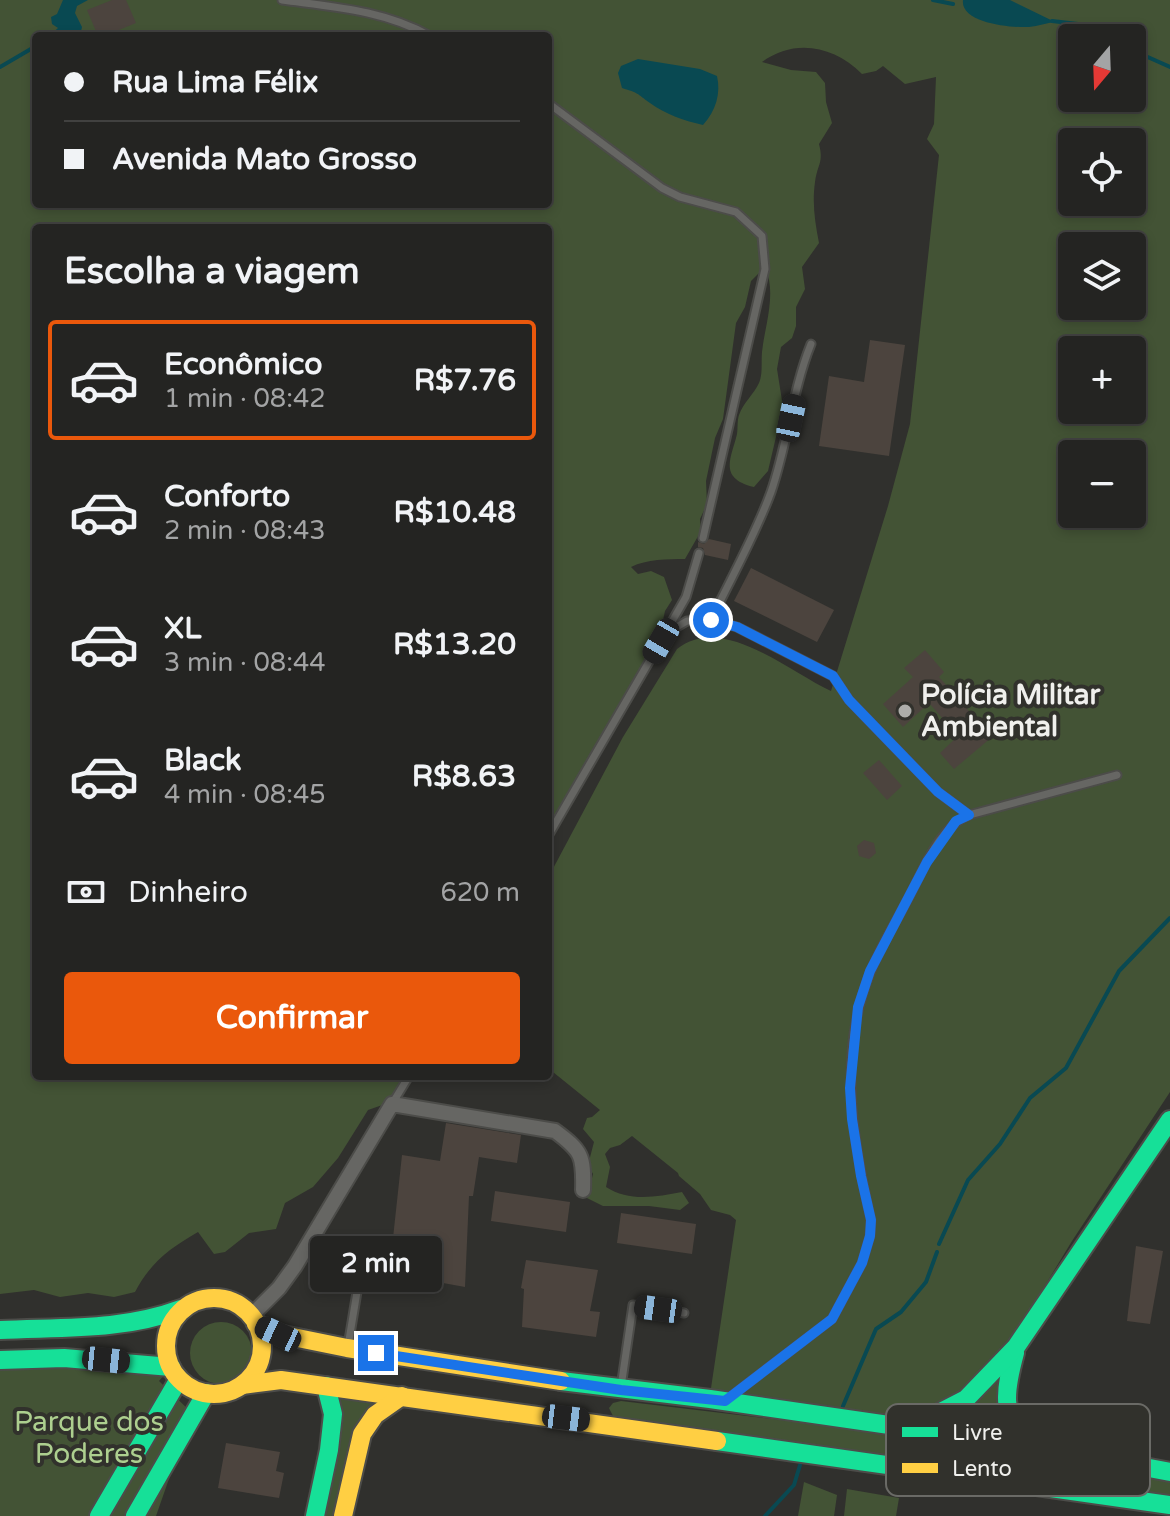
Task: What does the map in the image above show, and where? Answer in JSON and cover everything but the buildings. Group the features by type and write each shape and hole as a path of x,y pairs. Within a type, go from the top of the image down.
{"main road":[{"path":"956,1404 966,1399 1016,1347 1170,1120"},
{"path":"0,1330 135,1324 214,1298 241,1306 254,1320 278,1334 347,1348 886,1426"},
{"path":"188,1305 177,1314 170,1326 166,1354 175,1373 191,1388 206,1393 231,1391 252,1376 262,1350 254,1320"},
{"path":"1005,1404 1004,1388 1016,1347"},
{"path":"0,1360 106,1360 175,1373"},
{"path":"100,1515 175,1373"},
{"path":"242,1385 281,1380 886,1464"},
{"path":"315,1516 333,1414 326,1386"},
{"path":"593,1421 598,1386"},
{"path":"135,1516 206,1393"},
{"path":"343,1516 362,1434 375,1415 402,1396"},
{"path":"1150,1468 1170,1472"},
{"path":"1108,1496 1170,1505"}],"street":[{"path":"254,1320 295,1266 392,1104 555,1131 576,1146 584,1162 583,1190"}],"lane":[{"path":"282,0 379,13 423,32"},
{"path":"552,106 662,188 680,197 736,212 762,236 765,269 703,538"},
{"path":"711,620 770,494 786,444 801,368 811,344"},
{"path":"552,829 686,597 699,553"},
{"path":"661,641 668,632 687,621 711,620 737,627 833,676 849,700 938,792 969,815"},
{"path":"725,1401 832,1319 862,1263 871,1220 861,1176 850,1088 858,1007 870,971 927,862 956,821 969,815 1117,775"},
{"path":"392,1104 407,1080"},
{"path":"347,1348 362,1262"},
{"path":"621,1390 633,1305 684,1313"}],"green space":[{"path":"0,0 1170,0 1170,1092 1072,1241 1009,1345 957,1398 943,1404 886,1404 886,1415 710,1395 736,1220 730,1215 711,1210 700,1194 678,1173 632,1136 605,1154 610,1167 606,1187 633,1196 653,1197 682,1192 689,1203 680,1210 603,1206 587,1198 593,1174 588,1165 594,1142 583,1129 587,1118 600,1110 552,1071 552,870 623,737 677,649 695,640 714,638 734,641 775,659 831,691 910,424 939,155 927,139 934,124 936,77 905,84 883,66 862,74 839,57 814,48 788,50 762,62 791,70 816,72 825,83 832,123 819,144 820,160 814,198 819,243 802,267 805,289 796,307 796,326 792,338 781,347 777,369 783,407 768,471 754,487 735,478 730,466 739,415 761,376 770,298 765,267 751,281 745,307 736,323 723,419 715,438 706,481 707,504 700,519 701,531 685,559 650,561 631,567 638,574 651,571 664,577 672,600 665,611 659,639 552,824 552,224 32,224 32,1080 404,1080 391,1102 368,1110 338,1158 313,1187 285,1203 276,1229 249,1233 225,1252 214,1254 198,1232 162,1257 135,1292 114,1297 88,1293 60,1297 34,1290 0,1294"},
{"path":"221,1322 233,1324 243,1331 250,1341 250,1365 243,1375 233,1382 221,1384 209,1382 199,1375 192,1365 190,1353 192,1341 199,1331 209,1324"},
{"name":"Parque dos Poderes","path":"0,1360 171,1367 159,1381 195,1416 156,1516 0,1516"},
{"path":"1008,1365 1011,1404 955,1404"},
{"path":"332,1392 380,1398 335,1516 323,1516 339,1452 343,1418"},
{"path":"621,1401 886,1435 886,1460 615,1420 609,1408"},
{"path":"1150,1475 1170,1478 1170,1502 1129,1496 1150,1496"},
{"path":"804,1482 837,1495 834,1516 798,1516"},
{"path":"847,1489 899,1498 896,1516 844,1516"}],"water":[{"path":"63,0 88,0 77,6 75,13 82,27 81,32 54,32 58,28 52,24 51,17 57,14"},
{"path":"963,0 1010,0 1055,22 1032,27 1000,25 970,14 964,8"},
{"path":"638,59 700,69 717,76 716,102 703,125 669,114 622,88 618,73 621,66"}],"waterway":[{"path":"933,0 953,4"},
{"path":"1052,21 1078,24"},
{"path":"0,67 32,48"},
{"path":"1146,56 1170,67"},
{"path":"939,1244 968,1180 1000,1144 1030,1098 1066,1068 1119,971 1170,918"},
{"path":"843,1406 876,1329 901,1312 926,1282 937,1252"},
{"path":"765,1516 794,1485 800,1465"}],"traffic: fast":[{"path":"956,1404 966,1399 1016,1347 1170,1120"},
{"path":"0,1330 114,1325 181,1309"},
{"path":"1008,1404 1007,1390 1015,1353"},
{"path":"0,1360 64,1358 171,1367"},
{"path":"99,1516 179,1379"},
{"path":"561,1381 886,1425"},
{"path":"315,1516 333,1414 326,1386"},
{"path":"135,1516 206,1393"},
{"path":"717,1441 886,1465"},
{"path":"1150,1468 1170,1472"},
{"path":"1106,1496 1170,1505"}],"traffic: slow":[{"path":"214,1298 232,1302 248,1312 258,1328 262,1346 258,1364 248,1380 232,1390 214,1394 196,1390 180,1380 170,1364 166,1346 170,1328 180,1312 196,1302 214,1298"},
{"path":"256,1324 278,1334 347,1348 561,1381"},
{"path":"242,1385 281,1380 717,1441"},
{"path":"343,1516 362,1434 375,1415 402,1396"}],"place":[{"name":"Polícia Militar Ambiental","path":"905,711"}],"route":[{"path":"376,1353 621,1390 725,1401 832,1319 862,1263 871,1220 861,1176 850,1088 858,1007 870,971 927,862 956,821 969,815 938,792 849,700 833,676 737,627 711,620"}]}
